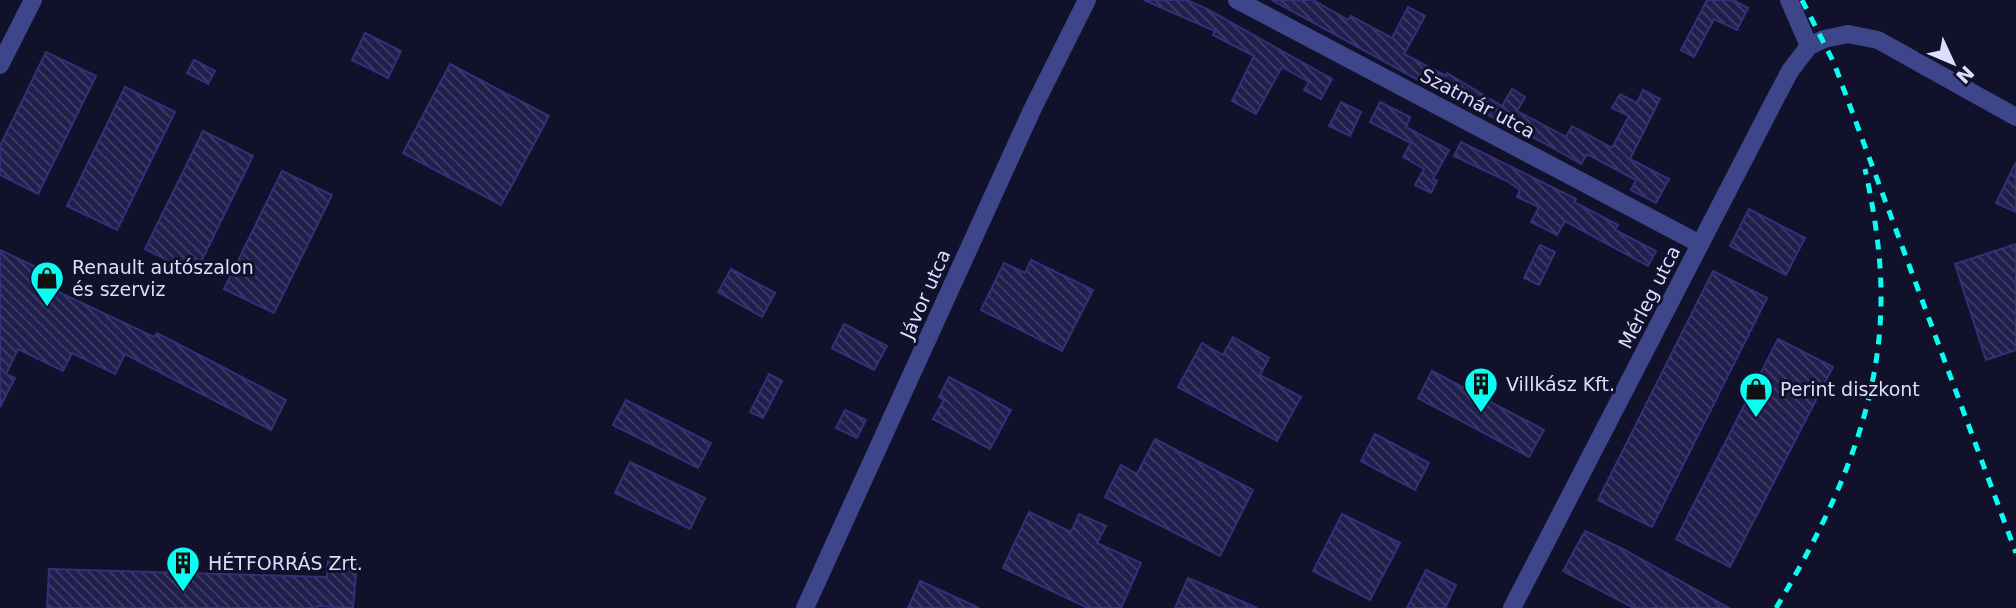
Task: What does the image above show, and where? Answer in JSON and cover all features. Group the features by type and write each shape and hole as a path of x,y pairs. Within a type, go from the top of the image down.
{"street":[{"path":"0,65 33,0"},
{"name":"Jávor utca","path":"805,608 1032,110 1087,0"},
{"name":"Szatmár utca","path":"1237,0 1700,244"},
{"path":"1789,0 1809,46 1824,39 1848,34 1878,40 2016,117"},
{"name":"Mérleg utca","path":"1512,608 1790,71 1809,46"}],"building":[{"path":"1144,0 1187,0 1332,79 1321,99 1304,90 1309,82 1282,67 1256,114 1232,101 1254,56 1213,35 1215,31"},
{"path":"1272,0 1313,0 1348,20 1351,16 1392,38 1408,7 1425,16 1404,54 1446,76 1447,73 1502,106 1512,89 1525,97 1517,111 1566,137 1572,126 1612,148 1629,116 1612,108 1620,94 1637,103 1643,90 1660,99 1630,159 1669,179 1656,203 1631,190 1636,180 1587,154 1581,164"},
{"path":"1707,0 1733,0 1748,8 1737,30 1714,19 1694,57 1681,50"},
{"path":"365,33 401,51 388,78 352,60"},
{"path":"46,52 96,76 38,194 0,175 0,146"},
{"path":"194,60 215,71 208,84 187,73"},
{"path":"450,64 549,116 501,205 403,153"},
{"path":"125,87 175,112 117,230 67,206"},
{"path":"1341,102 1361,112 1350,136 1329,126"},
{"path":"1380,102 1410,117 1406,127 1449,150 1433,179 1437,181 1431,193 1415,185 1424,169 1403,157 1411,143 1370,122"},
{"path":"203,131 253,156 195,274 145,249"},
{"path":"1461,142 1576,199 1574,202 1618,225 1615,230 1656,251 1648,266 1565,221 1557,235 1531,222 1539,207 1517,197 1520,190 1507,181 1454,156"},
{"path":"2016,162 2016,212 1996,203"},
{"path":"282,171 332,195 274,313 224,289"},
{"path":"1749,209 1805,238 1786,275 1730,246"},
{"path":"2016,244 2016,350 1986,360 1955,264"},
{"path":"1540,245 1555,252 1539,285 1524,278"},
{"name":"Renault autószalon és szerviz","path":"0,250 55,276 50,288 154,337 157,333 286,400 271,430 125,354 115,374 72,353 63,371 18,349 6,374 15,378 0,407"},
{"path":"1031,260 1093,290 1062,351 981,310 1004,263 1025,273"},
{"path":"731,269 775,293 762,317 718,292"},
{"path":"1713,271 1767,298 1652,527 1598,500"},
{"path":"844,324 887,346 874,370 832,348"},
{"path":"1233,337 1269,358 1260,375 1301,397 1277,441 1178,387 1202,343 1223,355"},
{"path":"1778,339 1833,367 1730,567 1676,539"},
{"name":"Villkász Kft.","path":"1432,371 1544,430 1529,457 1418,398"},
{"path":"769,374 782,381 763,418 750,412"},
{"path":"949,377 1011,410 990,449 933,419 944,400 939,397"},
{"path":"626,400 711,443 698,468 613,425"},
{"path":"845,410 866,420 857,438 836,428"},
{"path":"1375,434 1429,463 1415,490 1361,461"},
{"path":"1155,439 1253,490 1220,556 1105,497 1121,465 1137,474"},
{"path":"630,462 705,498 690,529 615,493"},
{"path":"1029,512 1071,532 1079,514 1106,526 1097,543 1141,563 1121,608 1088,608 1003,568"},
{"path":"1342,514 1400,543 1370,600 1313,571"},
{"path":"1585,531 1729,608 1634,608 1563,571"},
{"name":"HÉTFORRÁS Zrt.","path":"328,561 357,563 353,608 47,608 49,569 327,577"},
{"path":"1426,570 1456,585 1445,608 1407,608"},
{"path":"1188,578 1257,608 1175,608"},
{"path":"920,581 979,608 908,608"}],"railway":[{"path":"1802,0 1834,63 2016,553"},
{"path":"1776,608 1835,497 1863,419 1873,379 1879,337 1881,279 1865,169"}],"place":[{"name":"Renault autószalon és szerviz","path":"47,308"},
{"name":"Villkász Kft.","path":"1481,414"},
{"name":"Perint diszkont","path":"1756,419"},
{"name":"HÉTFORRÁS Zrt.","path":"183,593"}]}
